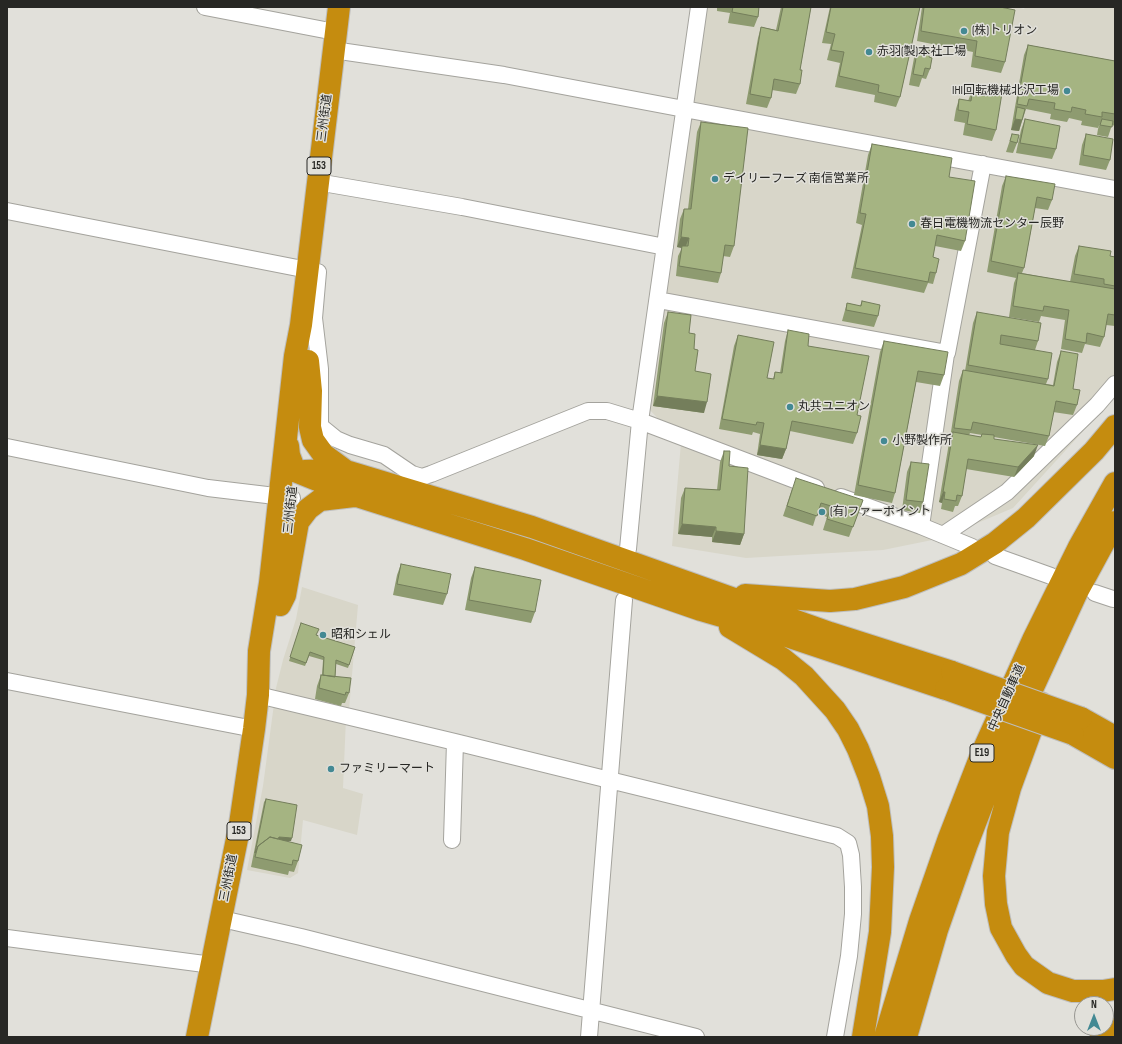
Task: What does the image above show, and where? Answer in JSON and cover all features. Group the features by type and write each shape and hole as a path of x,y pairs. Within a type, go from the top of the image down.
{"highway":[{"name":"三州街道","path":"258,695 280,605 286,497 287,423 295,356 301,324 339,7"},
{"name":"三州街道","path":"296,471 308,361 301,324"},
{"path":"308,361 311,391 310,427 314,440 323,454 346,471"},
{"path":"287,423 289,455 296,471 357,496 525,549 701,610 774,632 949,680"},
{"path":"718,593 830,601 880,593 904,587 928,578 961,564 995,543 1026,518 1094,451 1115,426"},
{"path":"296,471 346,471 532,527 830,633 949,680 1077,726 1115,737"},
{"path":"286,497 296,471"},
{"name":"中央自動車道","path":"885,1037 920,921 949,838 982,753 1033,640 1079,547 1115,483"},
{"path":"280,605 286,595 298,522 308,509 320,500 357,496"},
{"name":"三州街道","path":"197,1037 240,824 258,695 259,651 286,497"},
{"name":"中央自動車道","path":"906,1037 937,930 967,844 999,761 1077,592 1115,522"},
{"path":"1096,556 1082,606 1054,668 1010,788 998,832 994,876 996,904 1000,928 1024,966 1048,983 1073,991 1103,992 1115,988"},
{"path":"701,610 783,659 804,676 835,710 848,729 870,777 878,806 882,836 883,867 880,932 863,1037"},
{"path":"1077,726 1115,758"},
{"path":"1101,1037 1115,1029"}],"street":[{"path":"205,7 334,41 684,110 1115,189"},
{"path":"628,549 640,421 699,7"},
{"path":"921,526 947,353 983,164"},
{"path":"317,182 462,207 665,247"},
{"path":"7,211 318,272 314,318 319,347 320,426 336,439 384,455 412,474 422,477 588,411 607,411 640,421 921,526 972,547"},
{"path":"658,300 947,353"},
{"path":"943,536 1007,492 1097,405 1115,384"},
{"path":"7,448 208,488 286,497"},
{"path":"995,556 1051,576"},
{"path":"1095,593 1113,598"},
{"path":"589,1037 624,600"},
{"path":"7,681 254,729"},
{"path":"258,695 609,779 837,836 848,843 851,855 853,914 849,956 835,1037"},
{"path":"452,840 455,742"},
{"path":"222,919 301,937 696,1037"},
{"path":"7,938 212,965"}],"shaded area":[{"path":"705,7 1016,7 1024,9 1025,7 1115,7 1115,395 1013,508 942,538 883,550 746,558 672,546 681,443 649,409"},
{"name":"昭和シェル","path":"302,587 358,605 349,710 275,692 296,619"},
{"path":"274,704 346,718 343,788 363,794 357,835 303,820 298,873 290,878 247,870 263,786"}],"building":[{"path":"733,7 759,7 758,17 732,12"},
{"path":"783,7 811,7 800,70 802,70 800,84 774,79 771,98 750,94 761,27 778,31"},
{"name":"赤羽(製)本社工場","path":"831,7 920,7 900,97 878,92 879,85 839,76 844,52 831,50 835,34 826,32"},
{"name":"(株)トリオン","path":"924,7 1000,7 1015,10 1005,62 975,56 977,41 921,31"},
{"name":"IHI回転機械北沢工場","path":"1028,45 1115,61 1115,114 1102,112 1102,117 1085,114 1086,110 1072,107 1071,112 1054,109 1055,103 1029,99 1027,106 1017,104"},
{"path":"918,48 930,50 929,57 932,58 930,69 925,68 923,76 913,74"},
{"path":"973,88 1002,93 996,130 967,124 969,112 958,110 959,99 971,101"},
{"path":"1017,107 1025,109 1022,120 1015,119"},
{"path":"1025,119 1060,126 1056,149 1020,143"},
{"path":"1102,119 1113,121 1112,127 1100,125"},
{"name":"デイリーフーズ 南信営業所","path":"701,122 748,128 734,246 725,245 721,273 679,266 682,246 688,246 689,238 681,237 684,209 691,209"},
{"path":"1012,134 1019,135 1017,143 1010,141"},
{"path":"1086,134 1113,139 1110,160 1083,155"},
{"name":"春日電機物流センター辰野","path":"872,144 952,158 949,177 975,181 965,241 937,235 933,257 939,259 936,273 930,272 928,282 855,268 866,214 860,213"},
{"path":"1006,176 1055,184 1052,200 1037,197 1024,268 991,261"},
{"path":"1079,246 1111,251 1110,256 1115,257 1115,286 1104,284 1104,279 1074,274"},
{"path":"1018,273 1115,289 1115,315 1108,314 1104,337 1087,333 1086,343 1065,339 1069,310 1044,306 1043,311 1013,306"},
{"path":"862,301 880,305 878,316 846,310 847,303 861,306"},
{"path":"668,312 691,315 689,333 695,334 694,349 698,350 695,371 711,374 707,402 657,396"},
{"path":"977,312 1041,323 1038,341 1001,335 1000,344 1052,353 1048,379 968,365"},
{"name":"丸共ユニオン","path":"788,330 809,334 808,346 869,356 857,415 861,416 857,433 792,421 786,449 760,445 764,423 757,422 756,425 722,419 738,335 774,342 767,378 774,379 775,372 782,373"},
{"name":"小野製作所","path":"884,341 948,352 944,375 918,371 895,493 858,485"},
{"path":"1061,351 1078,354 1073,389 1080,390 1077,405 1056,401 1049,436 973,422 971,430 954,428 963,370 1054,386"},
{"path":"953,432 981,437 982,434 994,435 994,439 1038,445 1018,467 968,459 962,496 957,495 956,501 944,499 945,492 943,492"},
{"path":"724,451 730,451 729,466 748,468 744,534 716,531 716,527 682,524 685,488 720,490"},
{"path":"911,462 929,464 923,502 906,500"},
{"path":"796,478 863,500 853,527 827,519 831,506 821,503 817,516 787,506"},
{"path":"401,564 451,574 447,594 397,584"},
{"path":"475,567 541,580 535,612 469,600"},
{"path":"301,623 319,629 316,635 355,647 349,665 336,660 335,677 323,675 324,657 310,652 306,663 290,657"},
{"path":"321,675 351,678 349,693 346,692 345,695 319,688"},
{"path":"266,799 297,805 292,838 279,837 278,839 270,837 258,846 255,853"},
{"path":"270,837 302,845 298,861 293,860 292,865 255,857 258,846"}],"place":[{"name":"(株)トリオン","path":"964,31"},
{"name":"赤羽(製)本社工場","path":"869,52"},
{"name":"IHI回転機械北沢工場","path":"1067,91"},
{"name":"デイリーフーズ 南信営業所","path":"715,179"},
{"name":"春日電機物流センター辰野","path":"912,224"},
{"name":"丸共ユニオン","path":"790,407"},
{"name":"小野製作所","path":"884,441"},
{"name":"(有)ファーポイント","path":"822,512"},
{"name":"昭和シェル","path":"323,635"},
{"name":"ファミリーマート","path":"331,769"}]}
